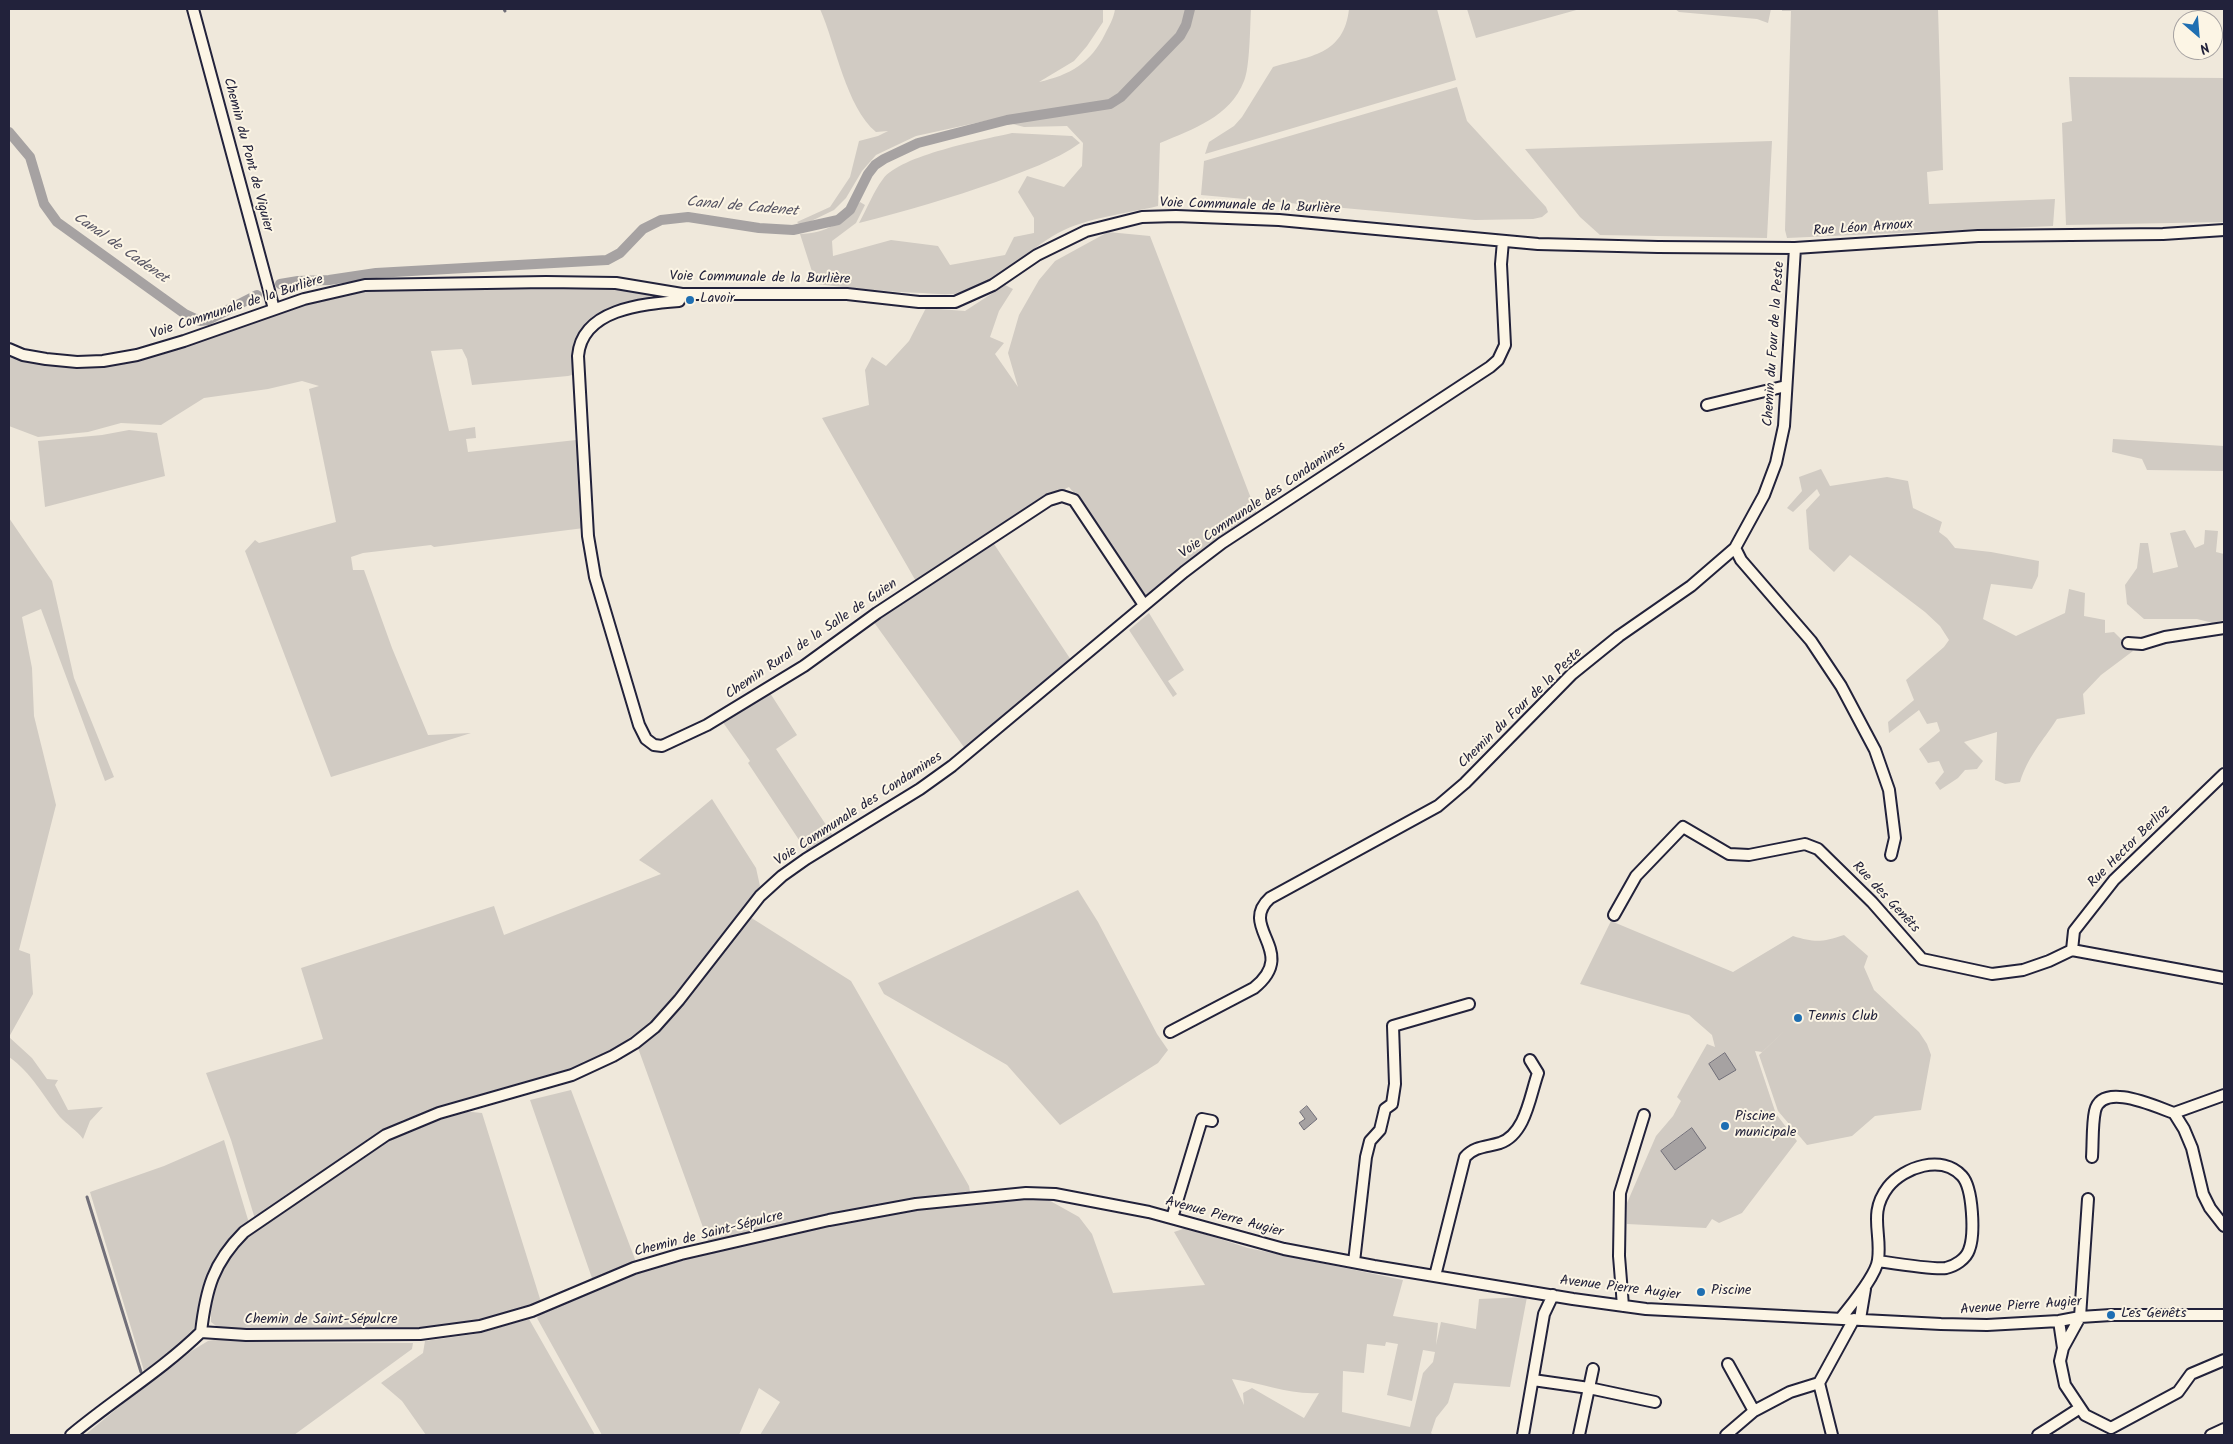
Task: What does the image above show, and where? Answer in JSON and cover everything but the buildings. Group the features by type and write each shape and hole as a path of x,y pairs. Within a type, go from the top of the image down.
{"street":[{"name":"Chemin du Pont de Viguier","path":"193,9 274,309"},
{"name":"Voie Communale de la Burlière","path":"9,349 24,355 77,362 103,361 137,355 312,297 366,285 546,282 616,283 682,294 847,294 919,302 955,302 993,285 1038,255 1086,231 1142,217 1176,216 1295,221 1503,241"},
{"name":"Rue Léon Arnoux","path":"1503,241 1589,245 1795,248 1978,236 2163,234 2224,230"},
{"name":"Voie Communale des Condamines","path":"202,1332 204,1308 219,1261 228,1248 244,1232 386,1135 439,1113 572,1075 613,1056 635,1043 655,1027 679,1000 760,896 782,876 806,859 912,794 952,766 1144,605 1222,543 1498,360 1503,351 1506,337 1501,264 1503,241"},
{"name":"Chemin du Four de la Peste","path":"1170,1032 1254,988 1264,980 1270,970 1271,951 1259,923 1258,915 1263,904 1270,898 1438,806 1465,783 1572,674 1619,636 1691,586 1735,548 1764,495 1776,463 1784,426 1795,248"},
{"name":"Chemin Rural de la Salle de Guien","path":"682,294 679,301 637,304 596,323 588,329 583,337 579,346 578,356 588,536 592,565 639,725 646,739 654,745 662,746 707,725 733,710 804,666 877,613 1011,524 1049,500 1062,496 1074,500 1144,605"},
{"path":"1707,405 1786,386"},
{"path":"1735,548 1741,560 1811,641 1841,686 1875,750 1889,790 1895,838 1891,855"},
{"path":"2128,643 2142,644 2224,628"},
{"name":"Rue Hector Berlioz","path":"2072,950 2074,931 2114,880 2224,774"},
{"name":"Rue des Genêts","path":"1614,915 1636,876 1683,827 1729,854 1748,855 1805,844 1818,849 1872,902 1922,959 1992,974 2024,970 2072,950"},
{"path":"2072,950 2224,978"},
{"path":"1354,1262 1366,1157 1370,1141 1380,1130 1385,1110 1392,1104 1395,1084 1393,1026 1469,1004"},
{"path":"1435,1276 1465,1156 1472,1149 1502,1142 1515,1134 1524,1117 1538,1072 1530,1060"},
{"path":"2092,1157 2095,1111 2099,1102 2108,1097 2122,1096 2174,1113 2224,1095"},
{"path":"2174,1113 2184,1129 2192,1148 2203,1194 2210,1208 2224,1226"},
{"path":"1623,1306 1619,1256 1620,1193 1644,1115"},
{"path":"1172,1218 1202,1119 1212,1121"},
{"path":"1841,1318 1865,1286 1878,1261 1876,1212 1888,1187 1904,1172 1923,1165 1939,1165 1954,1170 1963,1177 1970,1198 1972,1232 1970,1250 1963,1260 1946,1268 1878,1261"},
{"name":"Chemin de Saint-Sépulcre","path":"202,1332 246,1335 420,1334 480,1326 532,1311 634,1268 681,1254 866,1213 916,1204 1026,1193 1055,1194 1111,1204"},
{"path":"2088,1199 2080,1317 2063,1348 2060,1360 2066,1385 2085,1416 2107,1432 2178,1392 2191,1374 2224,1360"},
{"name":"Avenue Pierre Augier","path":"1111,1204 1172,1218 1284,1249 1435,1276 1623,1306 1719,1314 1950,1324 2059,1321 2080,1317 2140,1314 2224,1315"},
{"path":"1726,1435 1754,1410 1790,1392 1819,1383 1857,1319 1865,1286"},
{"path":"1523,1435 1544,1314 1553,1295"},
{"path":"2059,1321 2063,1348"},
{"path":"71,1435 104,1408 163,1367 202,1332"},
{"path":"1728,1364 1754,1410"},
{"path":"1579,1435 1593,1368"},
{"path":"1533,1380 1589,1388 1655,1402"},
{"path":"1819,1383 1832,1435"},
{"path":"2038,1435 2080,1408"},
{"path":"2212,1435 2224,1429"}],"shaded area":[{"path":"820,9 1103,9 1103,22 1074,61 1039,82 1060,76 1086,60 1099,44 1114,16 1115,9 1251,9 1246,75 1238,93 1220,113 1197,127 1160,143 1158,206 1082,223 1058,233 1000,275 974,289 961,293 896,292 816,284 800,234 827,229 841,221 860,202 865,205 856,223 832,241 833,256 891,240 938,246 950,265 1005,255 1014,237 1034,233 1034,218 1018,192 1027,176 1064,187 1082,166 1083,143 1067,126 1024,127 994,119 916,136 876,155 862,171 846,198 834,210 801,226 797,222 830,207 850,177 859,141 888,131 876,132 857,107 849,92"},
{"path":"1349,9 1437,9 1456,80 1205,154 1209,142 1234,126 1242,117 1273,67 1312,56 1333,45 1346,24"},
{"path":"1467,9 1580,9 1476,38"},
{"path":"1675,9 1771,9 1768,23 1757,19 1679,12"},
{"path":"1782,9 1938,9 1943,170 1927,172 1929,204 2055,199 2053,226 1787,238 1785,230 1791,11 1782,11"},
{"path":"2069,77 2224,78 2224,222 2066,225 2062,123 2072,121"},
{"path":"1457,87 1467,121 1546,207 1548,212 1542,217 1533,219 1475,220 1201,195 1204,161"},
{"path":"1012,133 1072,136 1080,143 1050,160 996,182 928,204 859,223 879,184 892,170 943,150"},
{"path":"1772,141 1767,238 1600,235 1580,217 1525,149"},
{"path":"1108,232 1150,236 1257,514 1218,541 1149,596 1142,594 1069,487 1048,497 917,583 822,418 869,405 865,370 872,357 886,366 909,341 926,308 965,311 1005,285 1013,289 999,311 990,337 1004,343 995,354 1018,387 1008,353 1019,315 1039,280 1055,261"},
{"path":"566,286 613,287 670,297 632,302 590,323 579,336 577,343 575,352 576,374 568,376 472,385 467,359 462,349 431,351 449,431 475,427 476,438 466,439 468,452 576,440 584,528 434,547 431,545 363,553 351,557 353,570 364,570 392,648 428,735 471,733 331,777 245,551 255,540 259,543 336,522 309,389 319,386 302,381 268,389 204,398 161,425 121,423 88,432 38,437 9,426 9,356 46,365 78,369 107,366 177,349 281,311 365,291"},
{"path":"129,430 157,433 165,476 45,507 38,441 102,435"},
{"path":"2113,439 2224,446 2224,471 2147,470 2142,459 2112,452"},
{"path":"1821,469 1830,486 1887,477 1908,481 1913,508 1942,522 1939,532 1955,548 1991,552 2039,561 2038,576 2032,589 1991,584 1983,619 2016,636 2065,613 2069,589 2085,593 2084,616 2105,620 2105,633 2114,632 2133,651 2101,675 2083,694 2085,714 2057,719 2032,756 2020,782 2005,784 1995,780 1997,732 1964,742 1983,761 1977,769 1965,770 1958,778 1940,790 1935,783 1944,772 1939,761 1928,763 1919,749 1940,731 1937,722 1927,724 1919,710 1889,733 1888,722 1914,700 1906,680 1944,647 1949,640 1940,626 1925,612 1850,555 1834,572 1809,549 1806,510 1820,495 1817,489 1793,512 1787,508 1802,491 1799,477"},
{"path":"9,518 52,581 74,678 114,777 105,781 41,609 22,617 32,668 34,716 56,805 19,950 30,954 33,994 9,1037"},
{"path":"2185,530 2195,548 2204,544 2205,530 2218,531 2216,552 2224,554 2224,620 2213,623 2197,619 2144,619 2127,604 2125,585 2137,568 2140,543 2148,543 2153,573 2178,567 2170,533"},
{"path":"992,541 1071,660 966,750 873,621 922,590 921,588"},
{"path":"1149,613 1184,670 1168,681 1177,694 1173,697 1129,630"},
{"path":"770,693 797,735 776,749 834,837 807,852 748,763 750,761 722,721"},
{"path":"712,799 756,868 760,886 685,985 648,1025 606,1054 567,1072 403,1120 363,1143 255,1219 231,1140 206,1073 323,1039 301,968 494,906 504,935 661,874 639,860"},
{"path":"1078,890 1098,922 1157,1034 1168,1050 1158,1063 1060,1125 1007,1065 884,994 878,983"},
{"path":"750,917 851,981 969,1186 970,1192 888,1204 709,1244 638,1048 663,1026"},
{"path":"1611,921 1733,972 1793,936 1819,941 1844,935 1868,956 1864,967 1874,990 1919,1032 1927,1044 1931,1055 1921,1110 1875,1116 1852,1136 1807,1145 1778,1111 1759,1055 1792,1024 1762,1052 1755,1051 1776,1114 1797,1141 1742,1213 1719,1223 1712,1219 1706,1228 1627,1224 1627,1203 1656,1136 1673,1116 1681,1101 1677,1097 1707,1044 1715,1047 1712,1035 1689,1015 1580,984"},
{"path":"9,1037 32,1058 47,1079 58,1080 55,1085 68,1110 103,1107 90,1121 83,1139 60,1117 24,1070 9,1057"},
{"path":"1725,1053 1736,1070 1719,1080 1709,1064"},
{"path":"571,1090 636,1262 593,1281 530,1100"},
{"path":"1307,1106 1317,1119 1304,1130 1299,1123 1305,1119 1300,1112"},
{"path":"462,1111 482,1113 541,1302 481,1321 407,1330 244,1330 220,1329 211,1322 211,1306 219,1274 240,1242 380,1143 433,1119"},
{"path":"1692,1128 1706,1148 1675,1170 1661,1151"},
{"path":"224,1140 249,1223 228,1240 215,1258 193,1331 178,1350 145,1374 90,1192 164,1166"},
{"path":"1045,1198 1079,1217 1092,1234 1113,1293 1205,1285 1174,1232 1186,1228 1248,1248 1403,1280 1393,1316 1438,1323 1436,1345 1441,1322 1476,1329 1479,1299 1527,1297 1510,1387 1454,1383 1448,1403 1436,1418 1431,1433 1433,1435 760,1435 780,1402 759,1388 739,1435 602,1435 537,1318 541,1312 639,1272 687,1258 859,1218 970,1202","holes":["1386,1342 1398,1344 1387,1395 1412,1401 1423,1350 1435,1352 1433,1362 1423,1373 1410,1427 1342,1412 1343,1371 1364,1373 1367,1344 1385,1346","1232,1379 1287,1391 1319,1393 1304,1418 1252,1388 1243,1393 1244,1405"]},
{"path":"529,1319 595,1435 426,1435 402,1401 381,1383 423,1353 425,1341 475,1334"},
{"path":"231,1337 258,1342 413,1343 412,1349 294,1435 85,1435 144,1386 193,1350 208,1341"}],"waterway":[{"name":"Canal de Cadenet","path":"280,284 298,281 329,280 376,273 607,260 620,253 643,229 661,220 688,217 759,228 793,230 838,220 850,210 868,174 875,165 918,143 1007,120 1110,104 1121,97 1180,36 1186,25 1190,9"},
{"name":"Canal de Cadenet","path":"9,132 30,157 44,204 57,222 185,314 200,321 208,320 257,295"},
{"path":"87,1197 141,1372"}],"place":[{"name":"Lavoir","path":"690,300"},
{"name":"Tennis Club","path":"1798,1018"},
{"name":"Piscine municipale","path":"1725,1126"},
{"name":"Piscine","path":"1701,1292"},
{"name":"Les Genêts","path":"2111,1315"}]}
